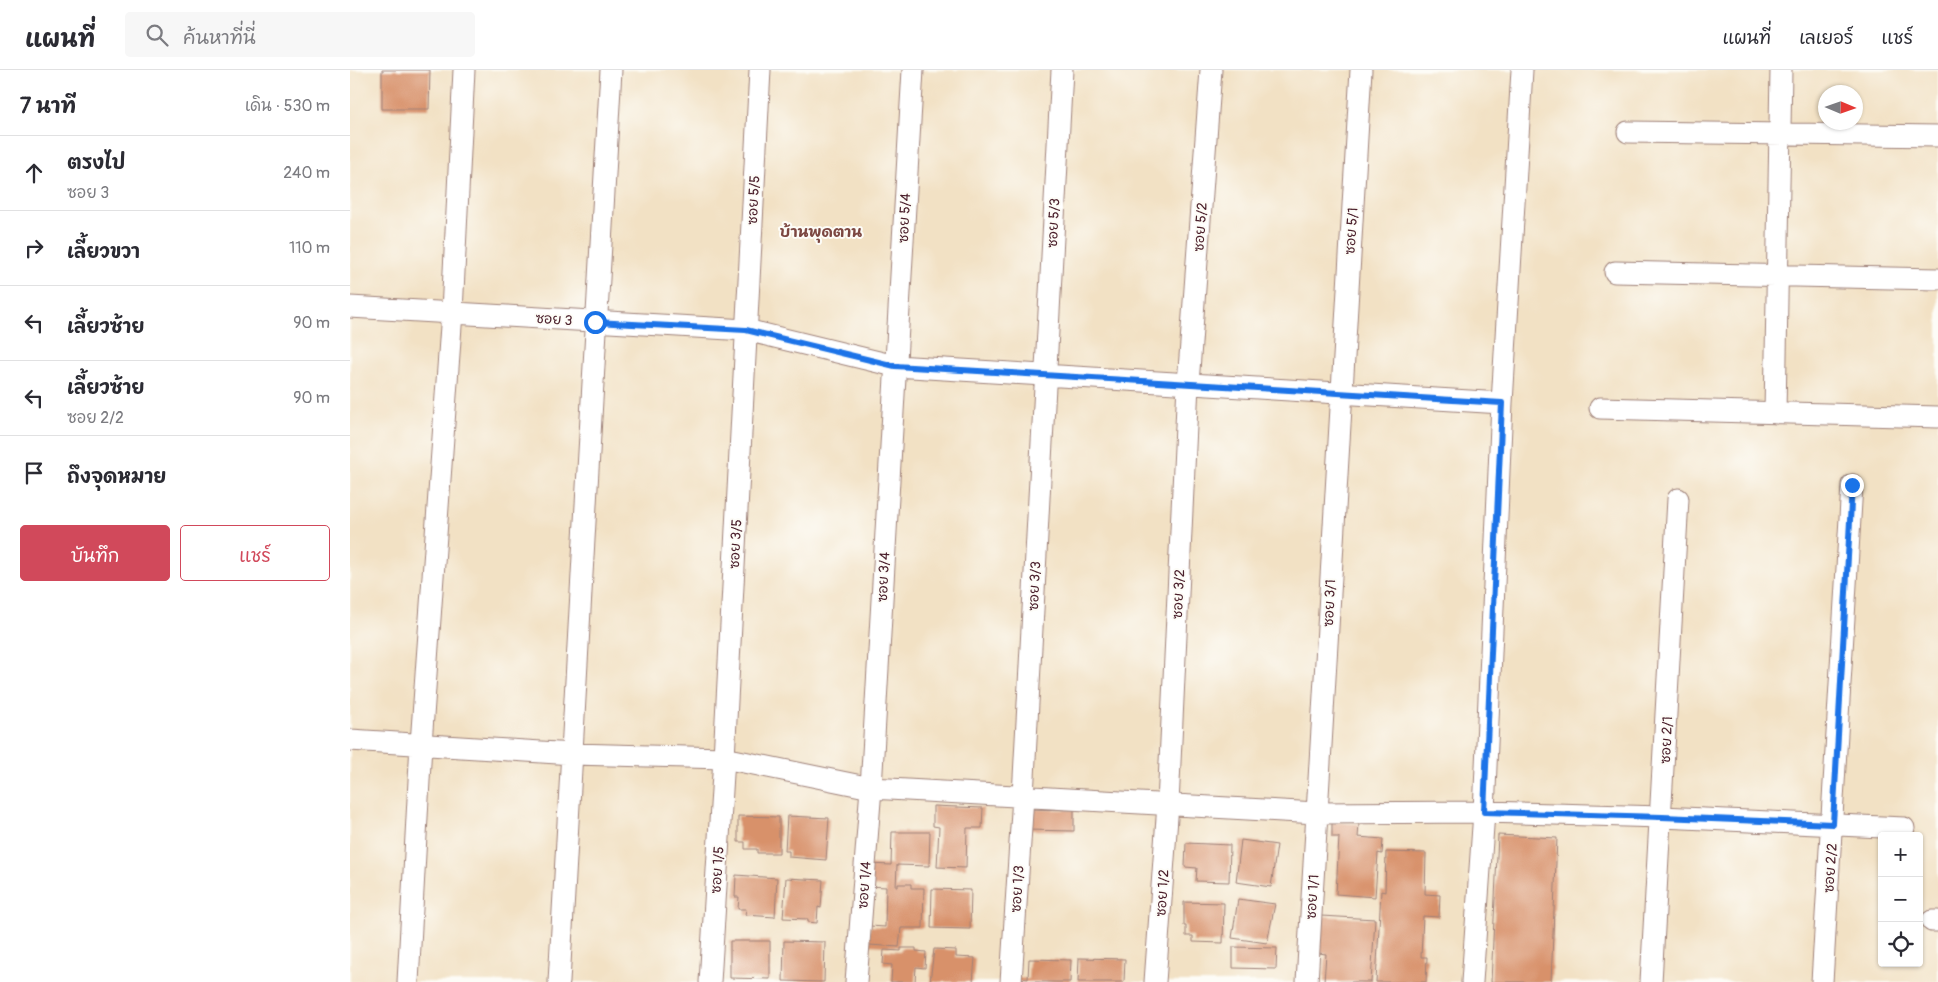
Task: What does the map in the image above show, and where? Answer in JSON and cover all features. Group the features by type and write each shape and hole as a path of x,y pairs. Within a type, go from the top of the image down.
{"street":[{"path":"408,982 421,744 452,312 464,70"},
{"path":"559,982 573,754 595,322 612,70"},
{"name":"ซอย 5/5","path":"746,330 760,70"},
{"name":"ซอย 5/4","path":"895,366 913,70"},
{"name":"ซอย 5/3","path":"1044,375 1062,70"},
{"name":"ซอย 5/2","path":"1188,384 1210,70"},
{"name":"ซอย 5/1","path":"1341,393 1362,70"},
{"path":"1472,982 1484,812 1502,403 1522,70"},
{"path":"1774,413 1781,70"},
{"path":"1628,132 1938,136"},
{"path":"1615,272 1938,279"},
{"name":"ซอย 3","path":"350,308 452,312 746,330 895,366 1502,403"},
{"name":"ซอย 3/5","path":"724,758 746,330"},
{"name":"ซอย 3/4","path":"871,788 895,366"},
{"name":"ซอย 3/3","path":"1023,796 1044,375"},
{"name":"ซอย 3/2","path":"1168,804 1188,384"},
{"name":"ซอย 3/1","path":"1317,813 1341,393"},
{"path":"1600,408 1938,417"},
{"name":"ซอย 2/2","path":"1822,982 1852,485"},
{"name":"ซอย 2/1","path":"1651,982 1662,817 1678,498"},
{"path":"350,740 573,754 724,758 871,788 1317,813 1484,812 1662,817 1904,828"},
{"name":"ซอย 1/5","path":"710,982 724,758"},
{"name":"ซอย 1/4","path":"856,982 871,788"},
{"name":"ซอย 1/3","path":"1011,982 1023,796"},
{"name":"ซอย 1/2","path":"1155,982 1168,804"},
{"name":"ซอย 1/1","path":"1307,982 1317,813"}],"building":[{"path":"382,70 430,70 429,109 382,109"},
{"path":"933,806 983,808 982,828 967,828 966,868 937,867 939,827 933,826"},
{"path":"1026,809 1074,810 1074,831 1026,830"},
{"path":"738,816 779,817 779,853 757,853 757,849 745,849 745,842 738,842"},
{"path":"787,816 829,818 826,860 789,857 789,851 785,851"},
{"path":"1332,822 1359,824 1358,837 1383,839 1382,854 1378,853 1375,897 1336,894 1339,837 1332,837"},
{"path":"892,832 930,832 929,866 897,865 896,887 898,887 898,884 911,884 911,888 924,888 923,928 901,928 899,947 869,945 870,926 885,927 886,887 869,886 869,864 891,865"},
{"path":"1498,835 1557,838 1551,982 1491,982"},
{"path":"1241,840 1277,845 1271,887 1236,882"},
{"path":"1186,843 1230,845 1229,882 1196,881 1197,868 1185,867"},
{"path":"1386,852 1426,853 1425,894 1440,895 1439,917 1423,916 1421,957 1427,957 1426,982 1376,982 1381,891 1385,892"},
{"path":"736,875 777,878 775,917 745,915 746,909 738,909 739,897 735,897"},
{"path":"786,878 823,880 821,908 818,907 817,923 808,922 808,919 783,918"},
{"path":"932,889 971,890 970,929 931,928"},
{"path":"1238,899 1275,904 1267,943 1232,938"},
{"path":"1184,902 1224,903 1223,943 1193,942 1193,936 1186,936"},
{"path":"1321,916 1375,919 1371,982 1324,982 1326,954 1319,953"},
{"path":"730,941 770,941 770,979 730,978"},
{"path":"784,941 825,942 824,982 783,981"},
{"path":"1233,947 1277,948 1276,969 1233,968"},
{"path":"901,948 916,948 916,951 926,952 925,968 916,967 915,982 891,982 892,965 883,964 884,950 901,951"},
{"path":"934,949 956,950 956,957 975,958 973,982 930,982"},
{"path":"1079,958 1125,959 1124,982 1078,982"},
{"path":"1029,959 1071,960 1070,982 1018,982 1018,978 1028,979"}],"district":[{"name":"บ้านพุดตาน","path":"821,232"}],"route":[{"path":"595,322 746,330 895,366 1502,403 1484,812 1833,824 1852,485"}]}
